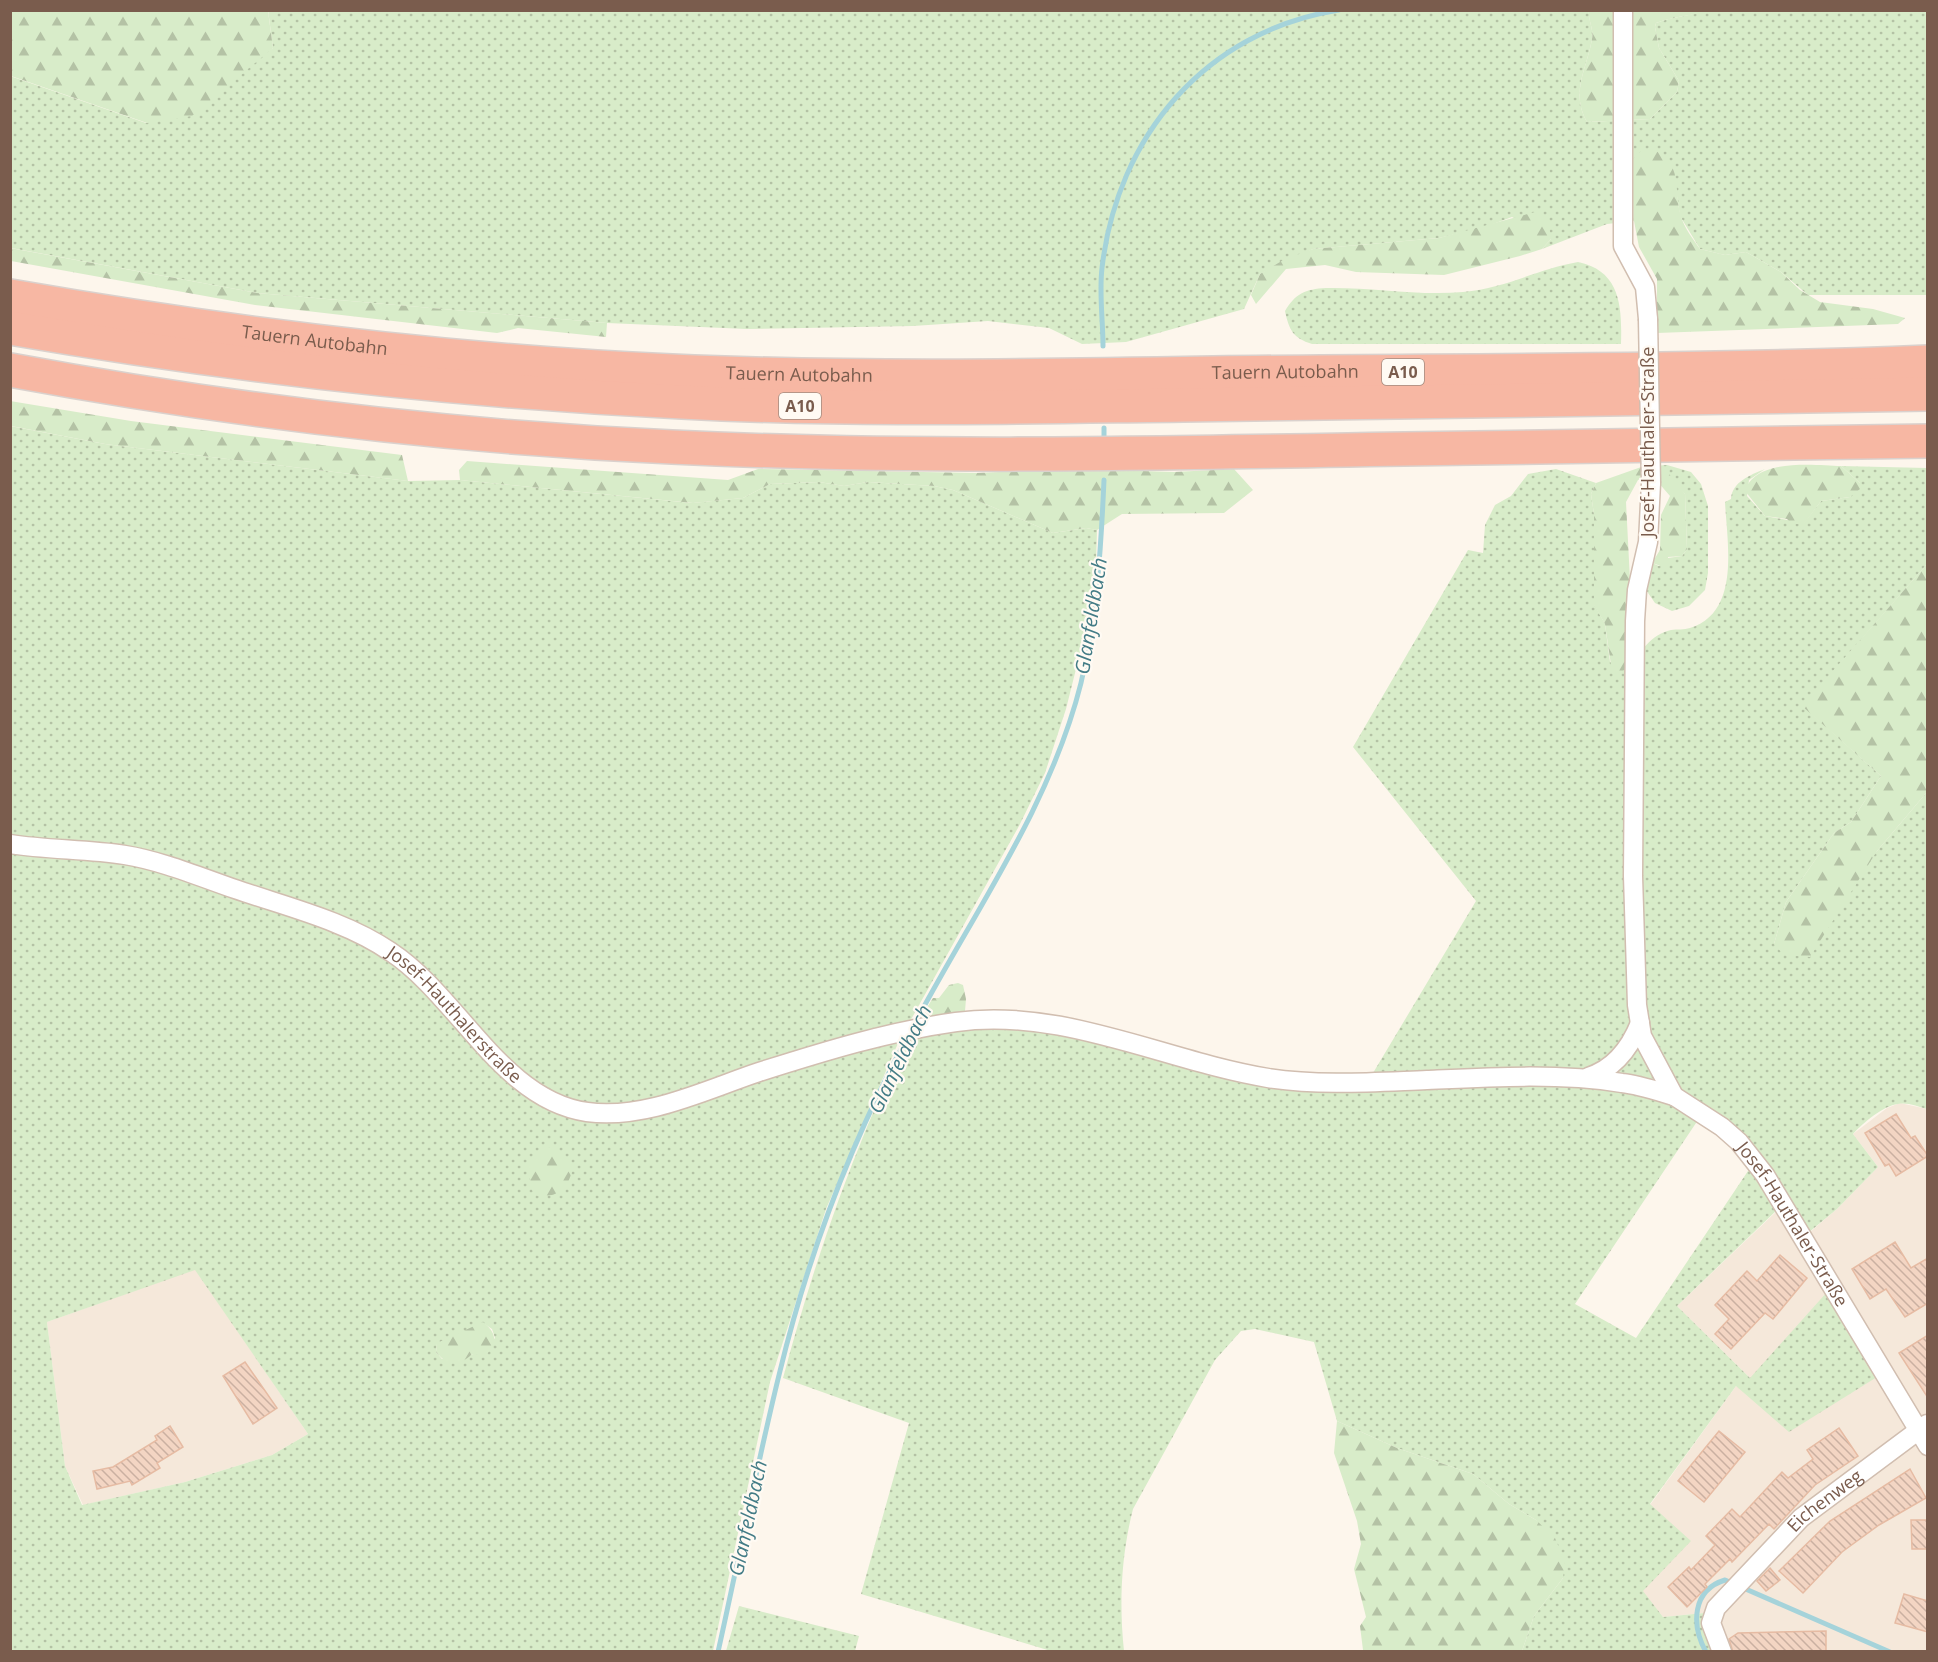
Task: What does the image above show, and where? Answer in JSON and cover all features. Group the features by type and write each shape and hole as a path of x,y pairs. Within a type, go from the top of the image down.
{"highway":[{"name":"Tauern Autobahn","path":"10,296 116,314 298,339 483,358 669,371 1594,385"},
{"name":"A10","path":"10,328 101,344 296,370 490,390 681,402 872,409 1594,385"},
{"path":"1594,385 1928,362"},
{"path":"10,370 89,385 283,411 475,433 669,447 861,454 1108,454 1928,441"},
{"path":"1594,385 1928,394"}],"street":[{"name":"Josef-Hauthaler-Straße","path":"1623,14 1623,246 1645,286 1648,319 1651,483 1648,542 1637,590 1635,621 1633,876 1637,1005 1642,1036 1654,1063 1674,1096 1722,1127 1739,1142 1765,1175 1922,1427 1928,1446"},
{"name":"Josef-Hauthalerstraße","path":"10,844 139,858 314,916 368,939 391,951 430,985 499,1061 522,1081 545,1095 579,1110 610,1114 648,1108 786,1064 895,1034 976,1019 1025,1021 1089,1033 1224,1069 1298,1082 1584,1078 1627,1083 1674,1096"},
{"path":"1584,1078 1608,1069 1623,1054 1640,1023"},
{"name":"Eichenweg","path":"1722,1652 1711,1623 1716,1608 1801,1518 1922,1427"}],"shaded area":[{"path":"1900,1103 1927,1109 1927,1430 1812,1517 1704,1613 1663,1617 1642,1591 1690,1541 1650,1505 1736,1386 1750,1378 1677,1306 1778,1210 1797,1243 1837,1209 1878,1167 1853,1134 1887,1108"},
{"path":"195,1269 308,1434 272,1455 185,1482 83,1505 65,1466 47,1322"},
{"path":"1927,1432 1927,1651 1719,1651 1710,1619 1813,1518"}],"green space":[{"path":"11,10 268,11 273,48 192,116 147,123 11,76"},
{"path":"268,10 1589,10 1592,36 1580,90 1582,111 1587,122 1650,119 1677,92 1679,81 1659,48 1656,23 1708,10 1927,11 1927,295 1808,295 1781,272 1746,252 1725,255 1700,249 1680,216 1673,169 1632,161 1634,221 1607,224 1542,249 1551,239 1512,217 1485,227 1439,238 1313,249 1260,274 1244,309 1126,342 1082,344 1049,328 988,321 913,326 747,329 607,323 257,293 11,248 10,76 146,123 273,48"},
{"path":"1589,11 1708,11 1656,23 1659,48 1679,81 1677,92 1650,119 1587,122 1582,111 1580,90 1592,36"},
{"path":"1654,150 1670,163 1674,170 1682,220 1700,249 1725,255 1746,252 1781,272 1800,290 1820,302 1873,309 1905,318 1898,324 1657,333 1657,279 1639,247 1634,221 1631,161 1641,151"},
{"path":"1535,212 1548,219 1551,239 1542,249 1520,256 1444,275 1356,272 1325,265 1286,269 1256,304 1251,295 1260,274 1285,259 1313,249 1439,238"},
{"path":"10,248 257,293 607,323 606,337 518,328 497,333 255,305 11,261"},
{"path":"1578,262 1603,273 1611,282 1619,304 1621,344 1312,344 1296,336 1288,323 1285,311 1293,300 1312,290 1343,288 1429,293 1463,292 1494,287"},
{"path":"10,401 131,421 402,455 408,481 105,444 11,426"},
{"path":"10,426 105,444 408,481 460,480 692,503 743,498 770,484 819,482 844,486 868,482 934,486 953,490 1053,533 1086,528 1097,530 1096,563 1085,633 1066,709 1045,773 1019,826 899,1041 826,1209 770,1382 713,1651 11,1651","holes":["195,1270 308,1434 272,1455 185,1482 82,1505 65,1466 47,1322","483,1323 492,1329 495,1338 480,1353 442,1359 436,1352 437,1344"]},
{"path":"467,461 728,480 758,469 976,473 1076,469 1174,472 1234,469 1253,490 1224,513 1122,514 1097,530 1086,528 1053,533 953,490 934,486 868,482 844,486 819,482 770,484 743,498 693,503 460,480 459,470"},
{"path":"1667,465 1691,472 1701,484 1708,506 1708,573 1705,590 1689,606 1672,611 1655,603 1646,590 1652,563 1659,566 1668,558 1682,556 1687,549 1685,494 1652,466"},
{"path":"1801,465 1841,466 1860,483 1860,489 1850,497 1821,501 1804,524 1792,524 1787,519 1765,516 1745,491 1751,480 1772,468"},
{"path":"1644,466 1665,469 1685,494 1687,549 1682,556 1668,557 1668,564 1664,567 1652,563 1660,550 1661,515 1670,496 1657,481 1638,480 1626,502 1630,580 1626,612 1627,668 1620,673 1612,672 1605,624 1594,605 1594,514 1591,494 1596,483"},
{"path":"1841,466 1927,468 1927,564 1803,706 1881,776 1851,822 1834,833 1786,902 1774,944 1877,851 1927,792 1927,1109 1909,1104 1892,1105 1868,1120 1853,1134 1878,1167 1837,1209 1796,1243 1777,1210 1677,1306 1750,1378 1828,1291 1877,1377 1789,1432 1736,1386 1650,1504 1691,1541 1643,1591 1663,1617 1704,1613 1812,1517 1710,1619 1719,1651 1522,1651 1534,1616 1563,1578 1536,1520 1509,1504 1473,1474 1397,1448 1337,1421 1314,1342 1255,1329 1241,1331 1215,1360 1133,1509 1122,1580 1124,1651 1051,1651 861,1594 909,1423 783,1378 811,1282 843,1189 873,1114 917,1023 965,1011 1014,1012 1277,1072 1373,1073 1476,901 1353,747 1468,550 1483,553 1485,525 1495,505 1511,496 1528,474 1556,469 1596,483 1591,494 1594,514 1594,604 1605,624 1610,662 1627,668 1646,645 1658,636 1671,630 1690,628 1706,620 1717,607 1724,592 1727,574 1725,502 1731,499 1735,488 1743,480 1765,469 1749,480 1747,496 1765,516 1804,523 1821,501 1850,497 1860,483","holes":["1698,1120 1738,1152 1750,1168 1636,1338 1575,1304"]},
{"path":"1927,564 1927,792 1877,851 1810,957 1784,955 1774,944 1786,902 1834,833 1851,822 1881,776 1802,706"},
{"path":"958,983 963,985 966,999 965,1011 917,1023 933,998 939,998 949,985"},
{"path":"545,1147 555,1149 562,1154 572,1171 561,1191 556,1194 538,1196 532,1190 528,1167"},
{"path":"483,1322 491,1330 494,1338 492,1347 485,1356 472,1354 458,1363 453,1363 444,1360 436,1352 437,1343"},
{"path":"1337,1421 1397,1448 1473,1474 1509,1504 1536,1520 1555,1538 1565,1562 1563,1578 1534,1616 1522,1651 1361,1651 1363,1650 1360,1626 1366,1617 1354,1569 1361,1544 1357,1521 1334,1453"},
{"path":"739,1606 859,1636 855,1651 726,1651"}],"building":[{"path":"1896,1114 1911,1138 1915,1136 1928,1156 1896,1176 1889,1164 1885,1166 1865,1133"},
{"path":"1895,1242 1911,1268 1928,1258 1928,1303 1905,1317 1886,1289 1870,1299 1852,1269"},
{"path":"1780,1255 1807,1278 1773,1319 1765,1313 1731,1349 1715,1334 1729,1319 1715,1305 1747,1271 1757,1281"},
{"path":"1928,1335 1928,1398 1899,1353"},
{"path":"245,1362 277,1408 253,1424 223,1376"},
{"path":"170,1426 183,1447 157,1463 160,1468 132,1485 130,1481 97,1489 93,1471 113,1467 157,1440 155,1436"},
{"path":"1839,1428 1858,1456 1815,1485 1774,1529 1769,1524 1732,1562 1730,1559 1705,1584 1707,1587 1687,1607 1668,1587 1689,1567 1691,1570 1715,1545 1706,1536 1732,1509 1740,1517 1782,1472 1788,1478 1813,1459 1807,1450"},
{"path":"1719,1431 1745,1452 1704,1502 1678,1481"},
{"path":"1910,1469 1926,1498 1879,1525 1842,1552 1803,1593 1779,1571 1830,1521"},
{"path":"1911,1520 1928,1520 1928,1549 1912,1549"},
{"path":"1770,1568 1780,1580 1766,1591 1757,1581"},
{"path":"1904,1594 1928,1601 1928,1632 1895,1623"},
{"path":"1826,1631 1826,1652 1733,1652 1729,1639 1738,1633"}],"waterway":[{"name":"Glanfeldbach","path":"1103,346 1101,278 1111,220 1127,175 1148,134 1176,98 1209,66 1248,41 1291,22 1339,10"},
{"name":"Glanfeldbach","path":"1104,428 1104,438"},
{"name":"Glanfeldbach","path":"914,1025 1030,816 1067,729 1081,683 1095,607 1104,480"},
{"name":"Glanfeldbach","path":"718,1652 772,1406 804,1285 850,1157 908,1036"},
{"path":"1706,1652 1698,1631 1697,1610 1706,1592 1725,1580 1890,1652"}]}
